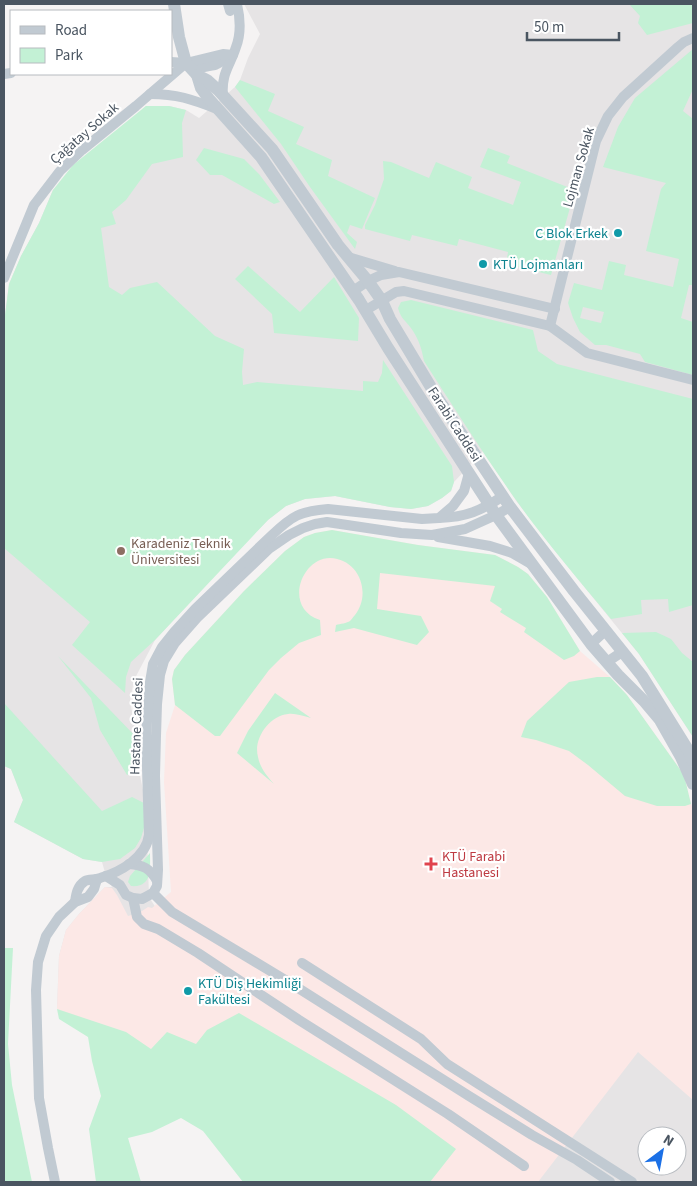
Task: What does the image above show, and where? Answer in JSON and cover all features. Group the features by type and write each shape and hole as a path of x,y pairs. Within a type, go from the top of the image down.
{"street":[{"name":"Farabi Caddesi","path":"174,4 179,37 186,63 197,76 201,88 261,157 366,310 388,348 493,510 591,644 660,720 681,757 693,784"},
{"path":"223,96 222,82 237,45 240,14 231,6"},
{"name":"Lojman Sokak","path":"550,326 596,140 608,116 623,98 678,47 693,38"},
{"path":"172,62 204,67 221,62 232,55"},
{"name":"Çağatay Sokak","path":"4,278 34,205 60,172 82,150 186,63"},
{"name":"Farabi Caddesi","path":"197,76 207,80 272,149 348,257 368,281 382,301 390,319 435,394 506,501 605,631 642,676 693,761"},
{"path":"150,94 173,94 218,109"},
{"path":"348,257 399,272 555,310"},
{"path":"353,291 381,275 399,272"},
{"path":"366,310 396,292 404,291 550,326 587,353 693,380"},
{"path":"440,518 464,492 469,473"},
{"name":"Hastane Caddesi","path":"432,536 465,529 506,501"},
{"name":"Hastane Caddesi","path":"101,878 125,867 145,850 148,843 146,734 153,664 162,647 195,609 272,534 298,514 313,510 328,509 422,519 458,517 479,510 493,510"},
{"name":"Hastane Caddesi","path":"153,893 158,870 155,758 157,704 160,675 164,661 175,643 197,618 270,548 303,528 327,522 490,546 512,553 535,566"},
{"path":"591,644 605,631"},
{"path":"607,662 622,652"},
{"path":"157,881 153,873 142,866 125,867 119,878 120,885 126,895 142,899 153,893 172,912 287,981 532,1135 578,1160 610,1182"},
{"path":"55,1182 39,1098 36,990 38,962 46,936 59,917 75,902 88,897 101,878 120,885"},
{"path":"133,898 137,917 144,924 158,929 198,953 299,1020 448,1114 524,1166"},
{"path":"302,963 421,1038 447,1064 632,1182"}],"shaded area":[{"name":"Karadeniz Teknik Üniversitesi","path":"244,4 693,4 693,737 639,654 517,502 483,451 454,482 451,491 428,506 411,509 390,507 335,496 305,499 286,506 268,520 248,540 155,640 134,680 130,701 137,738 140,776 146,804 149,897 161,916 122,1035 57,1009 59,956 66,930 105,887 112,887 102,862 83,859 14,822 23,800 11,769 4,766 4,323 9,284 53,190 146,106 169,106 186,110 199,118 235,87 240,80 260,34"},
{"name":"KTÜ Farabi Hastanesi","path":"332,530 418,545 495,555 518,567 528,574 547,597 580,651 610,677 627,695 684,775 693,808 693,1100 638,1052 538,1182 391,1182 57,1009 59,956 66,930 105,887 112,888 128,916 139,913 148,907 152,908 171,892 164,782 166,733 175,705 172,679 174,670 185,655 244,591 285,551 304,537"},
{"path":"693,1021 693,1182 529,1182 636,1042"}],"green space":[{"path":"629,4 693,4 693,23 647,35 638,23 640,16"},
{"path":"693,49 693,89 683,111 693,119 693,285 689,285 681,318 693,322 693,375 645,362 640,354 606,345 595,345 580,332 568,303 574,283 602,290 609,261 626,265 624,275 673,287 679,259 646,251 661,189 666,183 603,167 618,127 635,98","holes":["583,307 604,312 601,323 580,318"]},
{"path":"240,80 275,94 268,111 304,127 296,144 332,160 328,176 375,198 362,229 350,225 347,233 357,242 355,249 281,144 235,87"},
{"path":"146,106 169,106 186,110 182,123 183,157 152,164 126,200 112,212 116,224 101,228 109,287 122,295 130,288 157,282 215,336 244,349 243,385 257,382 363,391 363,381 378,382 382,373 383,360 452,466 454,482 451,491 442,498 428,506 411,509 390,507 335,496 305,499 286,506 268,520 155,640 131,662 126,677 125,693 72,645 90,622 4,548 4,323 9,284 53,190 73,165"},
{"path":"204,148 244,159 259,174 280,202 274,204 222,175 210,175 196,160"},
{"path":"488,148 510,156 507,163 575,190 551,275 506,264 508,252 459,239 457,246 412,235 410,241 365,229 384,179 383,161 391,162 429,178 436,162 472,177 468,188 513,205 521,182 480,167"},
{"path":"248,266 300,312 334,277 359,318 358,341 274,333 272,314 235,279"},
{"path":"411,300 533,330 538,351 557,364 693,399 693,605 669,612 668,599 641,600 642,614 611,619 550,545 516,500 424,361 417,338 398,308 401,302"},
{"path":"332,530 418,545 495,555 528,574 547,597 580,651 564,660 524,632 526,628 500,612 502,609 490,601 495,586 380,573 377,609 421,616 429,632 417,645 354,628 335,632 336,625 349,622 355,615 360,606 362,588 360,579 349,564 330,558 320,560 304,574 300,584 299,595 302,605 309,614 320,620 321,635 299,643 281,658 269,670 220,736 215,736 175,705 172,679 174,670 185,655 244,591 285,551 304,537"},
{"path":"656,632 671,639 682,653 693,662 693,737 639,654 622,633"},
{"path":"58,656 137,738 139,768 127,775 100,730 91,698"},
{"path":"597,677 610,677 627,695 684,775 691,804 685,806 657,806 625,796 569,751 521,737 527,721 569,682"},
{"path":"275,693 311,718 293,714 281,716 269,724 260,736 257,750 260,765 274,784 237,753 248,731"},
{"path":"4,703 102,811 132,797 146,804 146,821 141,838 135,848 120,859 102,862 83,859 14,822 23,800 11,769 4,766"},
{"path":"150,853 150,870 147,880 138,886 131,886 128,882 130,876"},
{"path":"4,948 13,948 8,1044 12,1085 32,1182 4,1182"},
{"path":"57,1009 126,1032 151,1049 167,1032 196,1044 207,1030 239,1013 396,1105 456,1149 430,1182 243,1182 203,1131 181,1118 152,1132 128,1138 141,1182 96,1182 89,1129 101,1096 88,1037 59,1019"}],"place":[{"name":"C Blok Erkek","path":"618,233"},
{"name":"KTÜ Lojmanları","path":"483,264"},
{"name":"Karadeniz Teknik Üniversitesi","path":"121,551"},
{"name":"KTÜ Farabi Hastanesi","path":"431,864"},
{"name":"KTÜ Diş Hekimliği Fakültesi","path":"188,991"}]}
